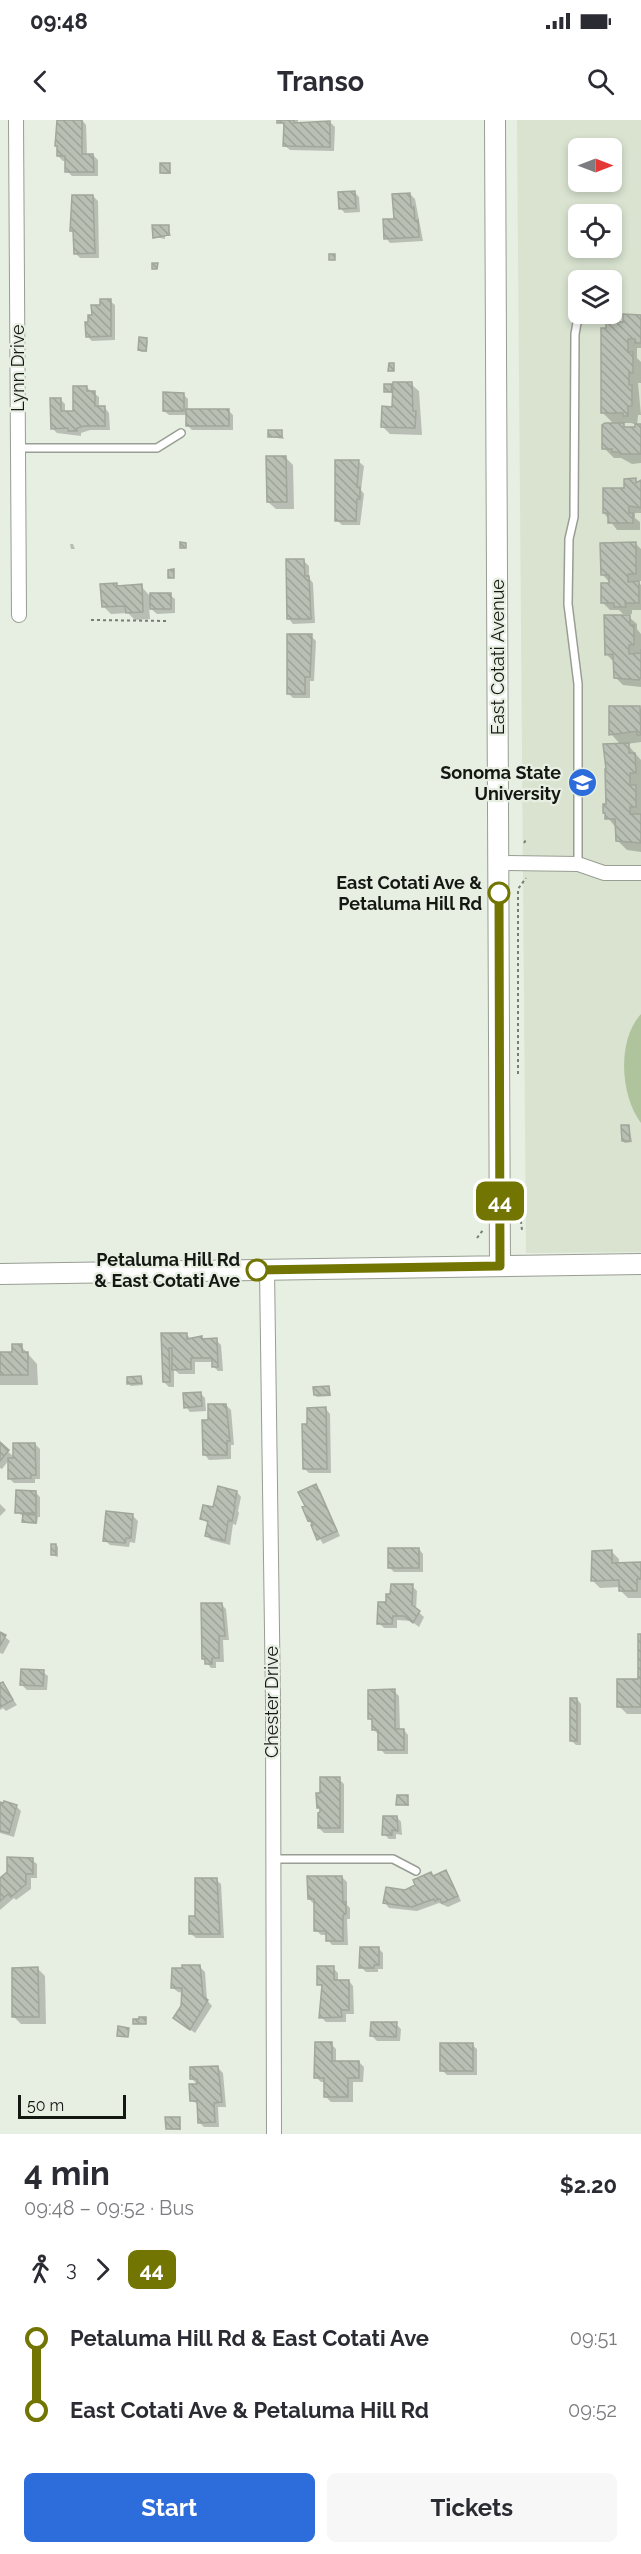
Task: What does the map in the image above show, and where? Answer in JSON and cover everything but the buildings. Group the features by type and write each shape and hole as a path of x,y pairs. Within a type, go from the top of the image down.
{"main road":[{"name":"East Cotati Avenue","path":"495,120 500,1266"},
{"path":"0,1274 641,1264"}],"street":[{"name":"Lynn Drive","path":"16,120 19,615"},
{"path":"499,863 578,864 604,873 641,873"},
{"name":"Chester Drive","path":"267,1270 273,1702 274,2134"}],"lane":[{"path":"577,324 574,517 569,539 568,604 578,692 578,864"},
{"path":"18,448 157,448 181,434"},
{"path":"273,1859 393,1859 416,1870"}],"path":[{"path":"91,620 168,621"},
{"path":"524,843 528,838"},
{"path":"518,1076 518,889 526,879"},
{"path":"518,1193 522,1230"}],"shaded area":[{"name":"Sonoma State University","path":"517,120 641,120 641,1252 526,1253"}],"green space":[{"path":"641,1014 641,1123 629,1098 624,1068 628,1038"}],"bus line":[{"name":"44","path":"257,1270 500,1266 499,893"}],"place":[{"name":"Sonoma State University","path":"582,783"},
{"name":"East Cotati Ave & Petaluma Hill Rd","path":"499,893"},
{"name":"Petaluma Hill Rd & East Cotati Ave","path":"257,1270"}]}
